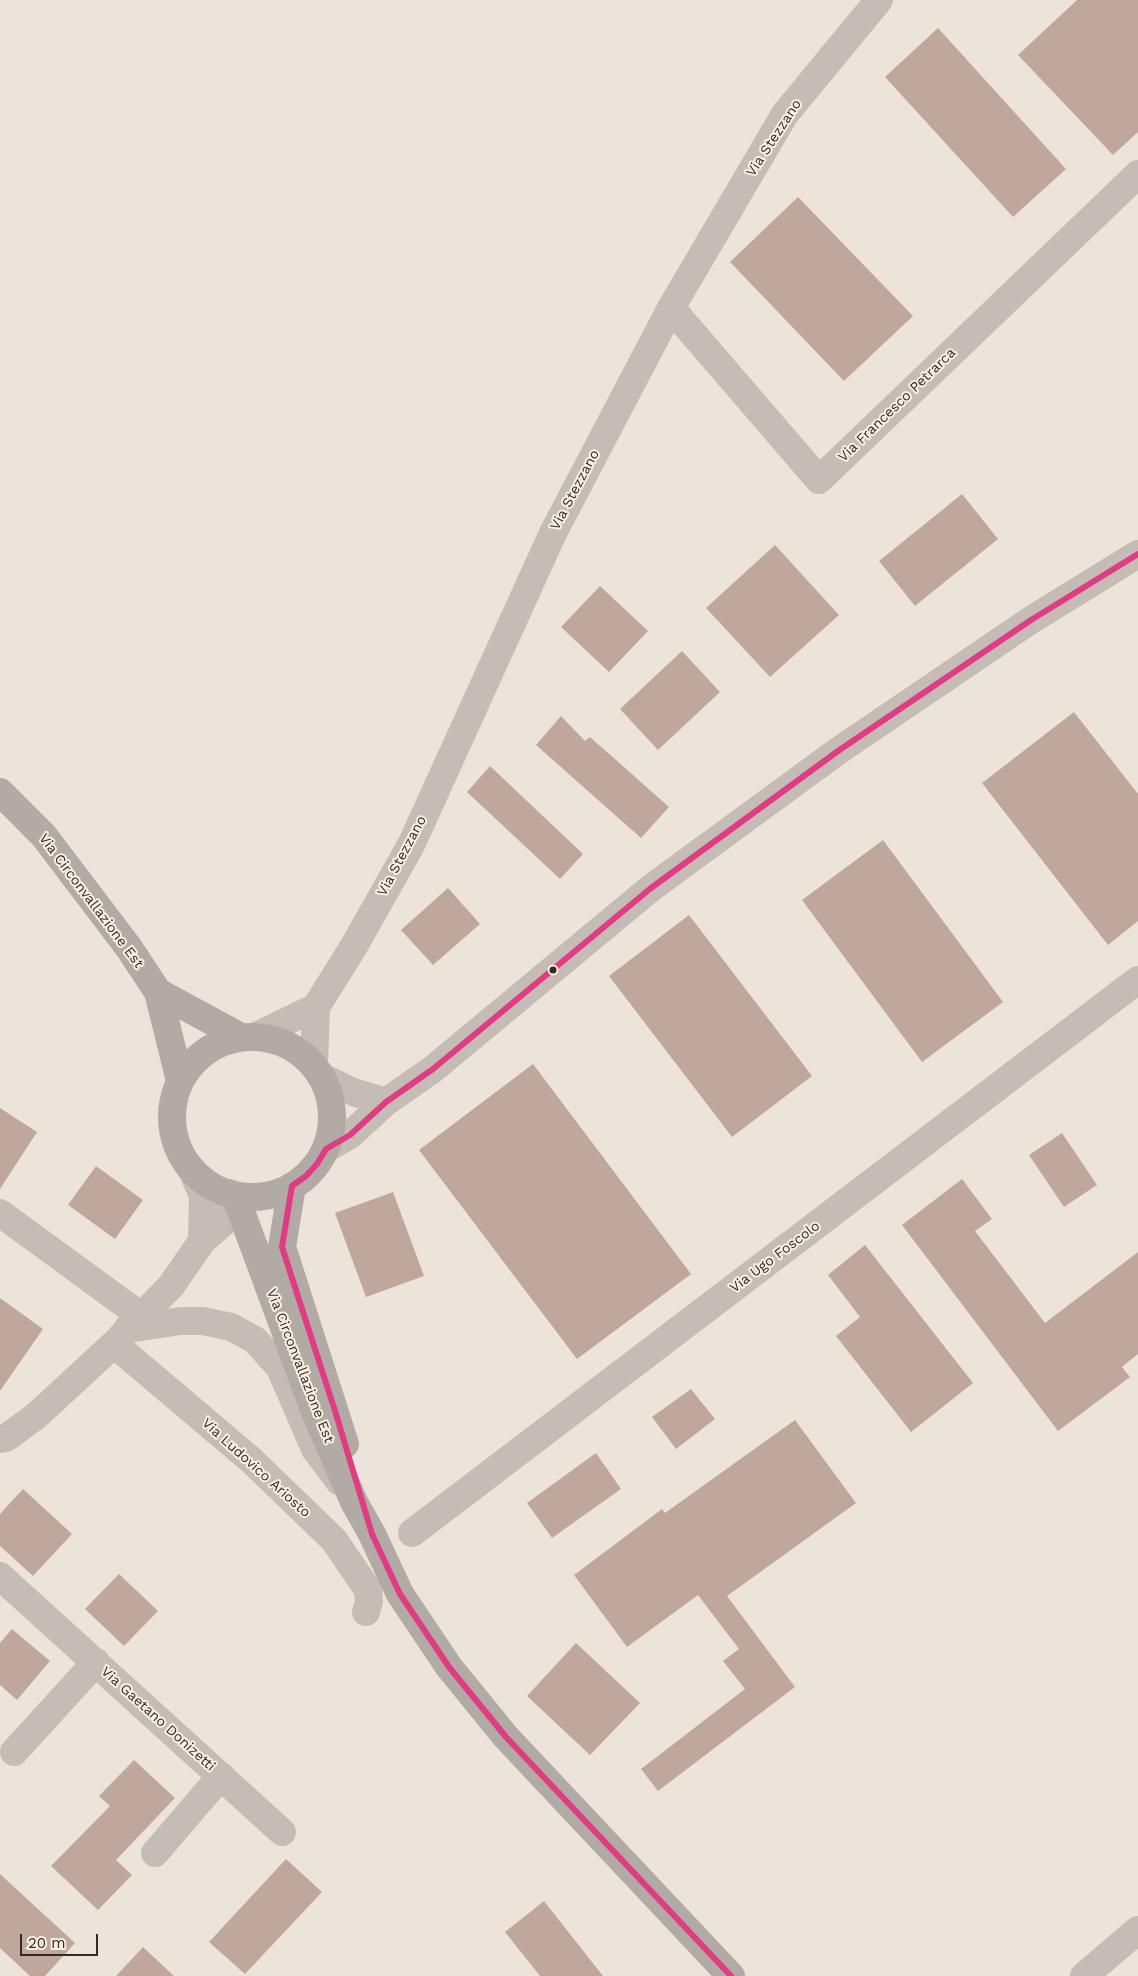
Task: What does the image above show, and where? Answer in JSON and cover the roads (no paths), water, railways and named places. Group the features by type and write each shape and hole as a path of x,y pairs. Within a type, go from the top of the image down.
{"main road":[{"name":"Via Circonvallazione Est","path":"0,792 44,836 129,948 158,992 180,1081"},
{"name":"Via Circonvallazione Est","path":"158,992 249,1037"},
{"path":"249,1037 273,1039 288,1045 302,1054 318,1071 331,1100 332,1125 326,1149 317,1164 306,1176 292,1186 264,1196 232,1194 211,1186 192,1170 179,1150 172,1127 172,1111 174,1096 180,1081 191,1064 206,1051 222,1042 249,1037"},
{"name":"Via Circonvallazione Est","path":"292,1186 282,1247 336,1414 372,1534"},
{"name":"Via Circonvallazione Est","path":"232,1194 315,1412 354,1502 372,1534 400,1594 449,1667 506,1737 731,1976"}],"street":[{"name":"Via Stezzano","path":"318,1071 316,1007 354,946 411,845 553,533 671,308 785,114 879,0"},
{"name":"Via Francesco Petrarca","path":"671,308 819,480 1138,174"},
{"path":"326,1149 350,1135 386,1102 434,1069 651,888 807,774 1030,620 1138,554"},
{"name":"Via Ugo Foscolo","path":"412,1533 1138,980"},
{"path":"249,1037 316,1007"},
{"path":"318,1071 354,1092 386,1102"},
{"path":"192,1170 203,1196 202,1241"},
{"path":"0,1439 6,1438 36,1416 171,1286 202,1241 226,1220 232,1194"},
{"name":"Via Ludovico Ariosto","path":"0,1213 127,1330 251,1460 334,1540 368,1590 369,1602 366,1612"},
{"path":"127,1330 181,1321 203,1321 231,1327 255,1340 280,1368 315,1449 354,1502"},
{"name":"Via Gaetano Donizetti","path":"0,1576 282,1832"},
{"name":"Via Gaetano Donizetti","path":"14,1752 96,1662"},
{"name":"Via Gaetano Donizetti","path":"155,1852 221,1776"},
{"path":"1084,1976 1138,1930"}]}
